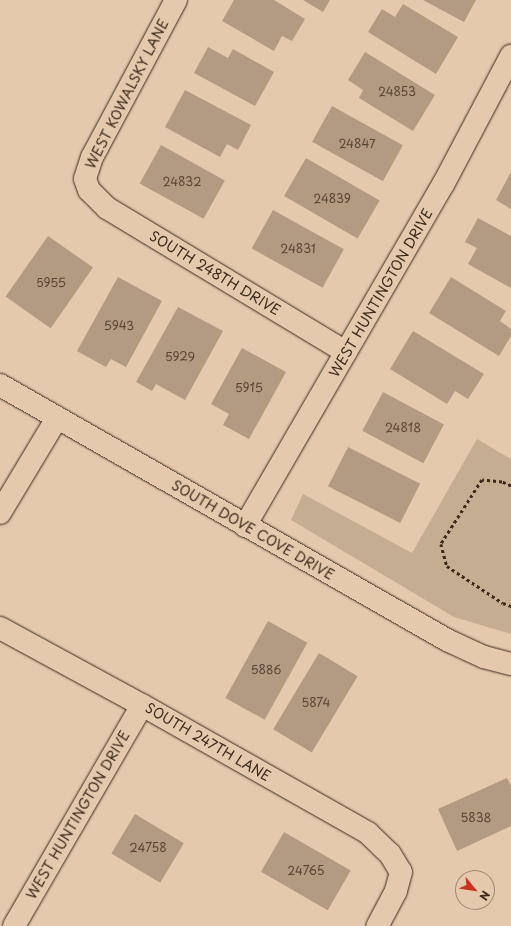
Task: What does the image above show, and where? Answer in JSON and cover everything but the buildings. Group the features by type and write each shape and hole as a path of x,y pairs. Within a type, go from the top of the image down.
{"street":[{"name":"WEST KOWALSKY LANE","path":"89,190 86,179 92,157 176,0"},
{"name":"WEST HUNTINGTON DRIVE","path":"245,526 444,183 511,56"},
{"name":"SOUTH 248TH DRIVE","path":"89,190 107,208 346,352"},
{"name":"SOUTH DOVE COVE DRIVE","path":"0,385 447,640 484,657 511,664"},
{"path":"0,513 57,418"},
{"name":"SOUTH 247TH LANE","path":"0,628 142,705 368,833 390,854 402,872 396,891 377,926"},
{"name":"WEST HUNTINGTON DRIVE","path":"14,926 142,705"}],"path":[{"path":"511,486 502,482 482,480 441,544 446,566 511,606"}],"shaded area":[{"path":"477,439 511,459 511,634 454,617 291,520 303,494 412,553"}]}
